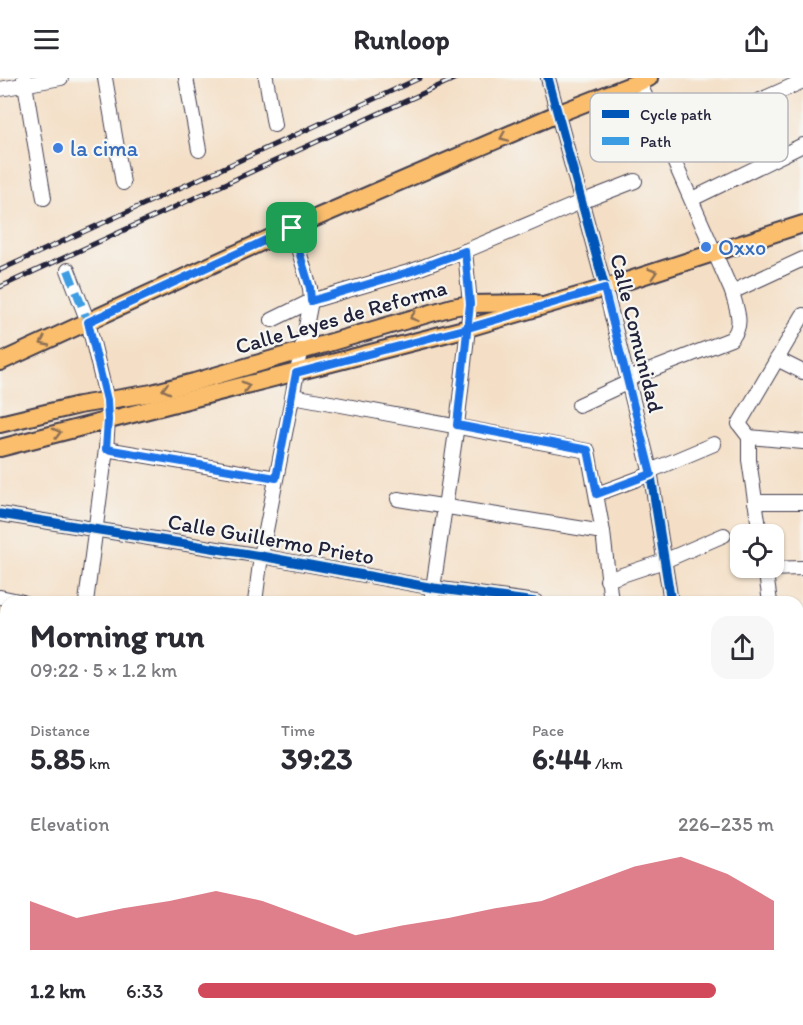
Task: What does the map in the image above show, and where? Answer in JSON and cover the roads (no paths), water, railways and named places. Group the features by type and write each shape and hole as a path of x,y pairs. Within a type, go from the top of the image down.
{"main road":[{"path":"611,93 644,80"},
{"path":"0,362 292,228 590,101"},
{"path":"556,302 803,224"},
{"name":"Calle Leyes de Reforma","path":"0,424 68,407 162,390 301,352 427,313 470,304 556,302"},
{"name":"Calle Leyes de Reforma","path":"0,448 468,328 556,302"}],"street":[{"path":"0,89 24,81 61,78"},
{"path":"105,78 123,183"},
{"path":"186,78 199,150"},
{"path":"266,78 274,125"},
{"name":"Calle Comunidad","path":"548,78 651,473 670,596"},
{"path":"24,81 44,198"},
{"path":"776,93 803,81"},
{"path":"788,152 803,145"},
{"path":"579,405 628,380 731,339 736,334 739,319 732,292 676,162"},
{"path":"692,199 768,162"},
{"path":"272,320 311,301 412,271 465,251 581,201 635,181"},
{"path":"256,596 261,556 311,301 310,288 292,228"},
{"path":"433,595 468,328 470,304 465,251"},
{"path":"732,292 803,259"},
{"path":"68,270 88,322 107,400 106,449 87,596"},
{"path":"758,524 749,460 749,437 739,424 801,321"},
{"path":"777,359 803,372"},
{"path":"293,396 588,450 603,532 610,596"},
{"path":"749,437 803,442"},
{"path":"597,494 651,473 714,444"},
{"path":"106,449 276,478"},
{"path":"398,499 603,532"},
{"path":"755,502 803,502"},
{"name":"Calle Guillermo Prieto","path":"0,514 261,556 433,595"},
{"path":"607,580 664,561 724,535"},
{"path":"784,568 803,568"},
{"path":"766,578 769,596"}],"railway":[{"path":"0,270 420,78"},
{"path":"0,287 456,78"}],"place":[{"name":"la cima","path":"58,148"},
{"name":"Oxxo","path":"706,247"}]}
